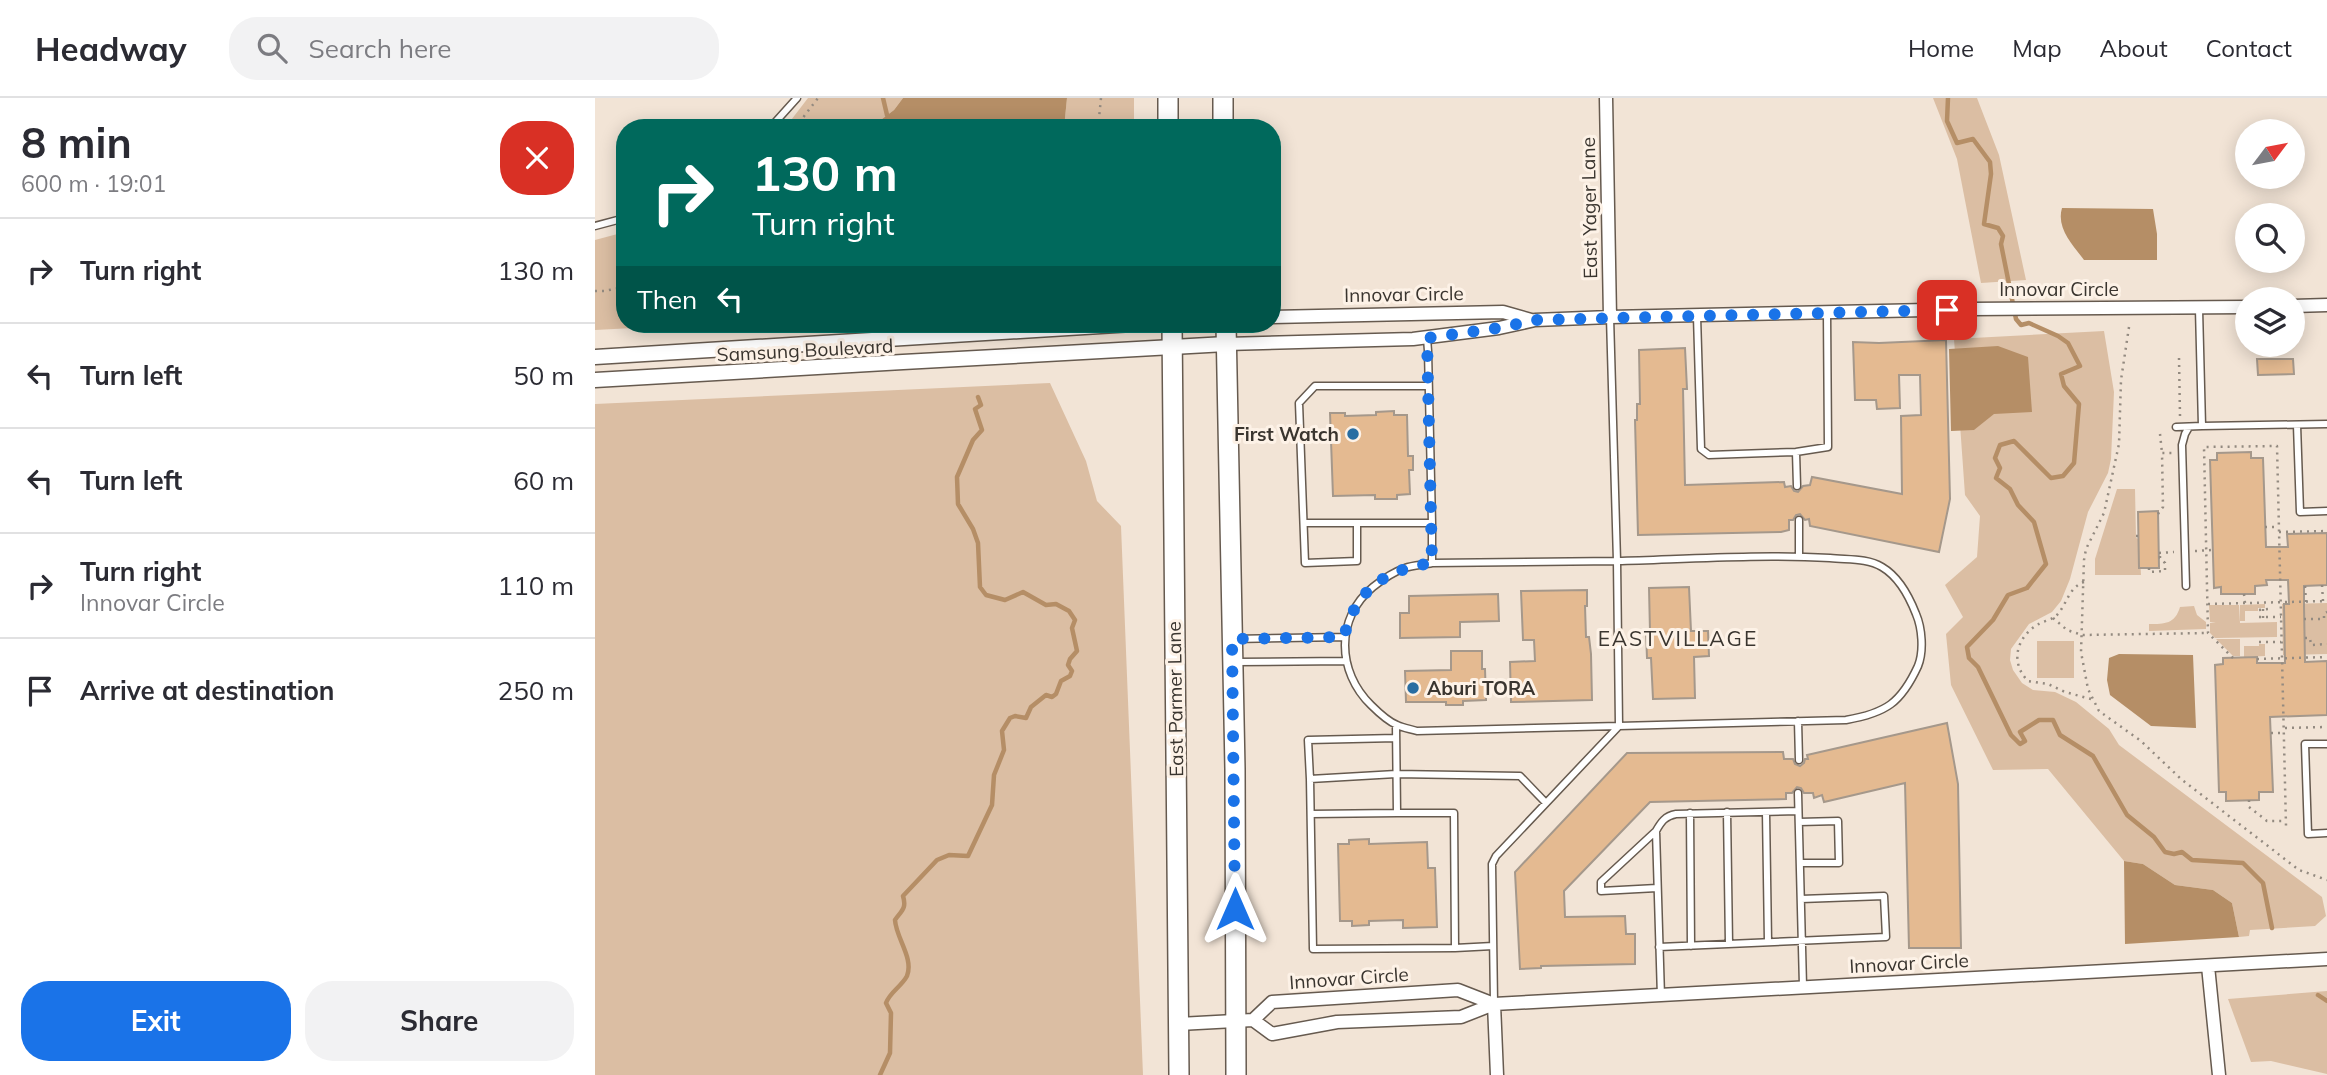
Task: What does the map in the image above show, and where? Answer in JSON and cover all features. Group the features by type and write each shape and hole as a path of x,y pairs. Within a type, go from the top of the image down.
{"main road":[{"path":"1168,98 1168,119"},
{"path":"1223,98 1223,119"},
{"name":"East Parmer Lane","path":"1172,333 1179,1075"},
{"path":"1226,333 1244,1020 1236,1075"}],"street":[{"name":"East Yager Lane","path":"1606,98 1610,317"},
{"path":"2305,306 2327,305"},
{"name":"Innovar Circle","path":"1226,344 1427,338 1535,320 1610,317 1972,309 2235,308"},
{"name":"Innovar Circle","path":"1281,317 1503,312 1535,320"},
{"name":"Samsung Boulevard","path":"595,357 986,333"},
{"name":"Samsung Boulevard","path":"595,380 826,369 1151,346 1226,344"},
{"name":"Innovar Circle","path":"1244,1020 1272,1034 1337,1022 1461,1017 1494,1004 2327,959"},
{"path":"2208,966 2219,1075"},
{"name":"Innovar Circle","path":"1179,1024 1244,1020 1272,1002 1458,990 1494,1004"},
{"path":"1494,1004 1497,1075"}],"lane":[{"path":"779,119 797,98"},
{"path":"595,226 616,220"},
{"path":"2199,309 2202,426"},
{"path":"1697,316 1701,449 1709,455 1796,452 1828,447 1827,312"},
{"path":"1494,1004 1492,864 1496,856 1619,726 1610,317"},
{"path":"1427,338 1432,563"},
{"path":"1357,523 1357,561 1305,562 1299,403 1315,386 1428,386"},
{"path":"2178,427 2327,424"},
{"path":"2297,425 2300,512 2327,511"},
{"path":"2186,586 2182,445 2189,427"},
{"path":"1796,452 1797,486"},
{"path":"1799,520 1799,556"},
{"path":"1304,523 1432,523"},
{"path":"1799,556 1869,561 1895,578 1910,597 1918,619 1922,643 1920,661 1907,689 1890,706 1869,716 1846,720 1417,731 1396,725 1379,713 1362,696 1346,661 1344,637 1353,609 1368,591 1387,576 1406,567 1432,563 1799,556"},
{"path":"1232,639 1344,637"},
{"path":"1233,662 1346,661"},
{"path":"1798,722 1798,760"},
{"path":"1396,725 1397,813"},
{"path":"1396,738 1308,740 1313,949 1493,946"},
{"path":"2327,744 2305,744 2308,834 2327,833"},
{"path":"1310,779 1396,774 1520,776 1546,803"},
{"path":"1798,793 1803,988"},
{"path":"1657,888 1601,891 1601,882 1655,831 1668,815 1798,811"},
{"path":"1727,812 1729,944"},
{"path":"1766,812 1768,943"},
{"path":"1311,814 1454,813 1455,948"},
{"path":"1690,813 1691,946"},
{"path":"1799,822 1838,821 1839,863 1800,863"},
{"path":"1655,831 1661,997"},
{"path":"1659,947 1886,937 1884,896 1801,899"}],"path":[{"path":"802,119 818,98"},
{"path":"1099,119 1101,98"},
{"path":"595,290 616,289"},
{"path":"2129,327 2121,380 2119,443 2104,513 2086,549 2083,667 2091,700 2099,711 2141,741 2165,766 2299,870 2327,880"},
{"path":"2162,453 2173,453 2178,427 2179,358"},
{"path":"2158,514 2163,507 2160,434"},
{"path":"2240,446 2240,453"},
{"path":"2233,658 2208,633 2204,447 2277,446 2286,826"},
{"path":"2205,508 2212,507"},
{"path":"2265,527 2279,527"},
{"path":"2279,532 2327,531"},
{"path":"2206,551 2213,550"},
{"path":"2149,568 2149,572 2165,571 2165,563 2160,558 2160,553"},
{"path":"2084,582 2075,587 2053,618 2034,626 2019,647 2016,657 2018,666 2028,681 2048,684 2091,700"},
{"path":"2207,604 2325,601 2322,585"},
{"path":"2305,586 2306,601"},
{"path":"2244,594 2245,603"},
{"path":"2269,609 2261,609 2262,618 2281,617"},
{"path":"2304,619 2324,619 2323,612 2327,612"},
{"path":"2053,618 2067,630 2082,635 2208,633"},
{"path":"2305,638 2310,638 2311,645 2327,645"},
{"path":"2263,641 2281,642"},
{"path":"2257,659 2325,658"},
{"path":"2271,733 2327,727"},
{"path":"2249,800 2249,807 2267,821 2285,821"}],"shaded area":[{"path":"808,98 903,98 894,110 882,119 792,119"},
{"path":"903,98 1067,98 1065,119 882,119 894,110"},
{"path":"1067,98 1134,98 1134,119 1065,119"},
{"path":"1933,98 1977,98 1999,155 2026,280 1981,283 1957,159"},
{"path":"2062,208 2153,209 2157,260 2084,260 2063,229"},
{"path":"616,234 616,329 595,330 595,240"},
{"path":"2104,331 2114,392 2108,473 2088,512 2070,579 2061,601 2052,612 2029,624 2011,649 2013,670 2022,683 2033,690 2055,692 2076,702 2109,729 2119,745 2322,897 2326,916 2315,926 2250,930 2249,936 2239,937 2232,903 2213,890 2175,885 2143,864 2124,861 2048,769 1993,770 1951,685 1946,634 1963,617 1945,585 1977,557 1980,516 1965,495 1954,339"},
{"path":"1998,346 2028,357 2032,412 1994,414 1974,430 1951,431 1949,349"},
{"path":"1050,383 1086,461 1097,501 1121,526 1143,1075 595,1075 595,404"},
{"path":"2117,489 2135,489 2136,538 2139,539 2141,575 2095,575 2095,559"},
{"path":"2327,603 2327,654 2283,655 2282,604"},
{"path":"2265,604 2265,608 2258,608 2258,611 2245,611 2245,621 2240,621 2240,605"},
{"path":"2209,605 2239,605 2240,623 2277,622 2277,637 2215,638 2210,633 2210,623 2216,622 2210,622"},
{"path":"2194,606 2197,615 2206,622 2206,629 2149,631 2149,624 2169,622 2180,607"},
{"path":"2216,639 2240,639 2240,656 2233,656"},
{"path":"2037,641 2074,641 2074,678 2037,678"},
{"path":"2265,644 2265,656 2244,657 2244,646"},
{"path":"2119,654 2193,655 2196,728 2151,726 2110,695 2107,680 2109,658"},
{"path":"2124,861 2143,864 2175,885 2213,890 2232,903 2239,937 2125,944"},
{"path":"2327,991 2327,1074 2271,1061 2251,1062 2228,999"}],"building":[{"path":"1946,340 1950,499 1939,552 1810,526 1809,519 1805,520 1800,514 1789,520 1789,530 1781,532 1638,535 1635,420 1637,404 1640,404 1639,350 1685,348 1685,485 1784,482 1785,487 1791,486 1798,492 1803,486 1810,485 1812,477 1902,494 1901,416 1921,415 1920,375 1899,375 1900,408 1877,409 1876,400 1855,400 1853,342"},
{"path":"2257,359 2293,359 2294,374 2258,375"},
{"path":"1394,411 1394,415 1407,415 1408,456 1413,456 1413,470 1409,470 1410,494 1397,495 1397,499 1375,499 1375,495 1333,496 1330,413 1345,413 1345,416 1376,415 1376,412"},
{"path":"2251,452 2251,458 2263,458 2266,547 2288,547 2287,534 2327,533 2327,585 2304,586 2304,606 2305,662 2327,661 2327,715 2270,717 2273,792 2259,792 2259,800 2226,801 2226,792 2219,792 2215,665 2223,664 2223,658 2257,657 2257,663 2285,663 2284,604 2289,604 2288,580 2266,580 2267,585 2255,586 2255,594 2221,594 2221,587 2214,588 2210,460 2217,460 2217,453"},
{"path":"2158,511 2159,568 2139,568 2138,512"},
{"path":"1689,587 1691,631 1708,631 1709,656 1694,657 1695,698 1653,699 1651,658 1647,658 1646,631 1650,631 1649,588"},
{"path":"1587,590 1586,637 1589,637 1591,654 1592,700 1511,702 1510,662 1535,661 1534,640 1523,640 1521,591"},
{"path":"1498,594 1499,621 1460,622 1460,637 1400,638 1400,613 1409,613 1409,596"},
{"path":"1451,651 1482,651 1486,700 1463,701 1463,705 1446,705 1446,702 1406,702 1405,671 1451,670"},
{"path":"1947,723 1958,784 1961,948 1909,948 1905,783 1824,802 1822,795 1814,798 1813,793 1804,793 1797,787 1792,793 1786,793 1786,799 1650,802 1564,891 1565,917 1625,916 1626,934 1635,934 1635,964 1520,969 1515,872 1627,753 1783,752 1784,759 1793,759 1795,764 1800,766 1808,759 1807,755"},
{"path":"1369,839 1369,844 1427,842 1428,868 1435,868 1437,927 1403,928 1403,920 1369,921 1369,925 1352,926 1352,921 1340,921 1338,844 1349,844 1349,840"}],"waterway":[{"path":"883,98 890,119"},
{"path":"1948,98 1947,121 1957,143 1973,139 1990,162 1991,174 1984,224 1998,228 2003,236 2001,244 2016,319 2021,325 2029,323 2068,343 2080,366 2061,374 2064,386 2079,404 2074,463 2063,476 2051,478 2014,441 2000,445 1995,458 2000,468 1996,478 2010,489 2018,505 2034,522 2046,564 2027,588 2008,595 1993,620 1967,647 1969,658 1978,667 2011,735 2020,744 2025,741 2020,732 2039,720 2053,720 2060,735 2093,756 2127,815 2154,837 2165,852 2182,852 2192,860 2243,863 2263,883 2272,928"},
{"path":"880,1075 890,1053 891,1013 886,1003 905,980 909,969 895,920 904,907 903,896 937,860 949,855 968,856 992,805 994,775 1004,750 1002,731 1010,718 1026,718 1031,707 1046,695 1052,697 1056,694 1061,681 1070,676 1072,671 1068,665 1077,651 1072,628 1075,620 1069,611 1056,604 1046,605 1023,592 1005,600 986,595 980,587 978,543 958,504 957,477 973,440 982,430 975,409 981,405 978,397"},
{"path":"2318,995 2327,1001"}],"place":[{"name":"First Watch","path":"1353,434"},
{"name":"Aburi TORA","path":"1413,688"}],"district":[{"name":"EASTVILLAGE","path":"1678,639"}],"route":[{"path":"1235,909 1232,639 1344,637 1353,609 1368,591 1387,576 1406,567 1432,563 1427,338 1535,320 1947,310"}]}
